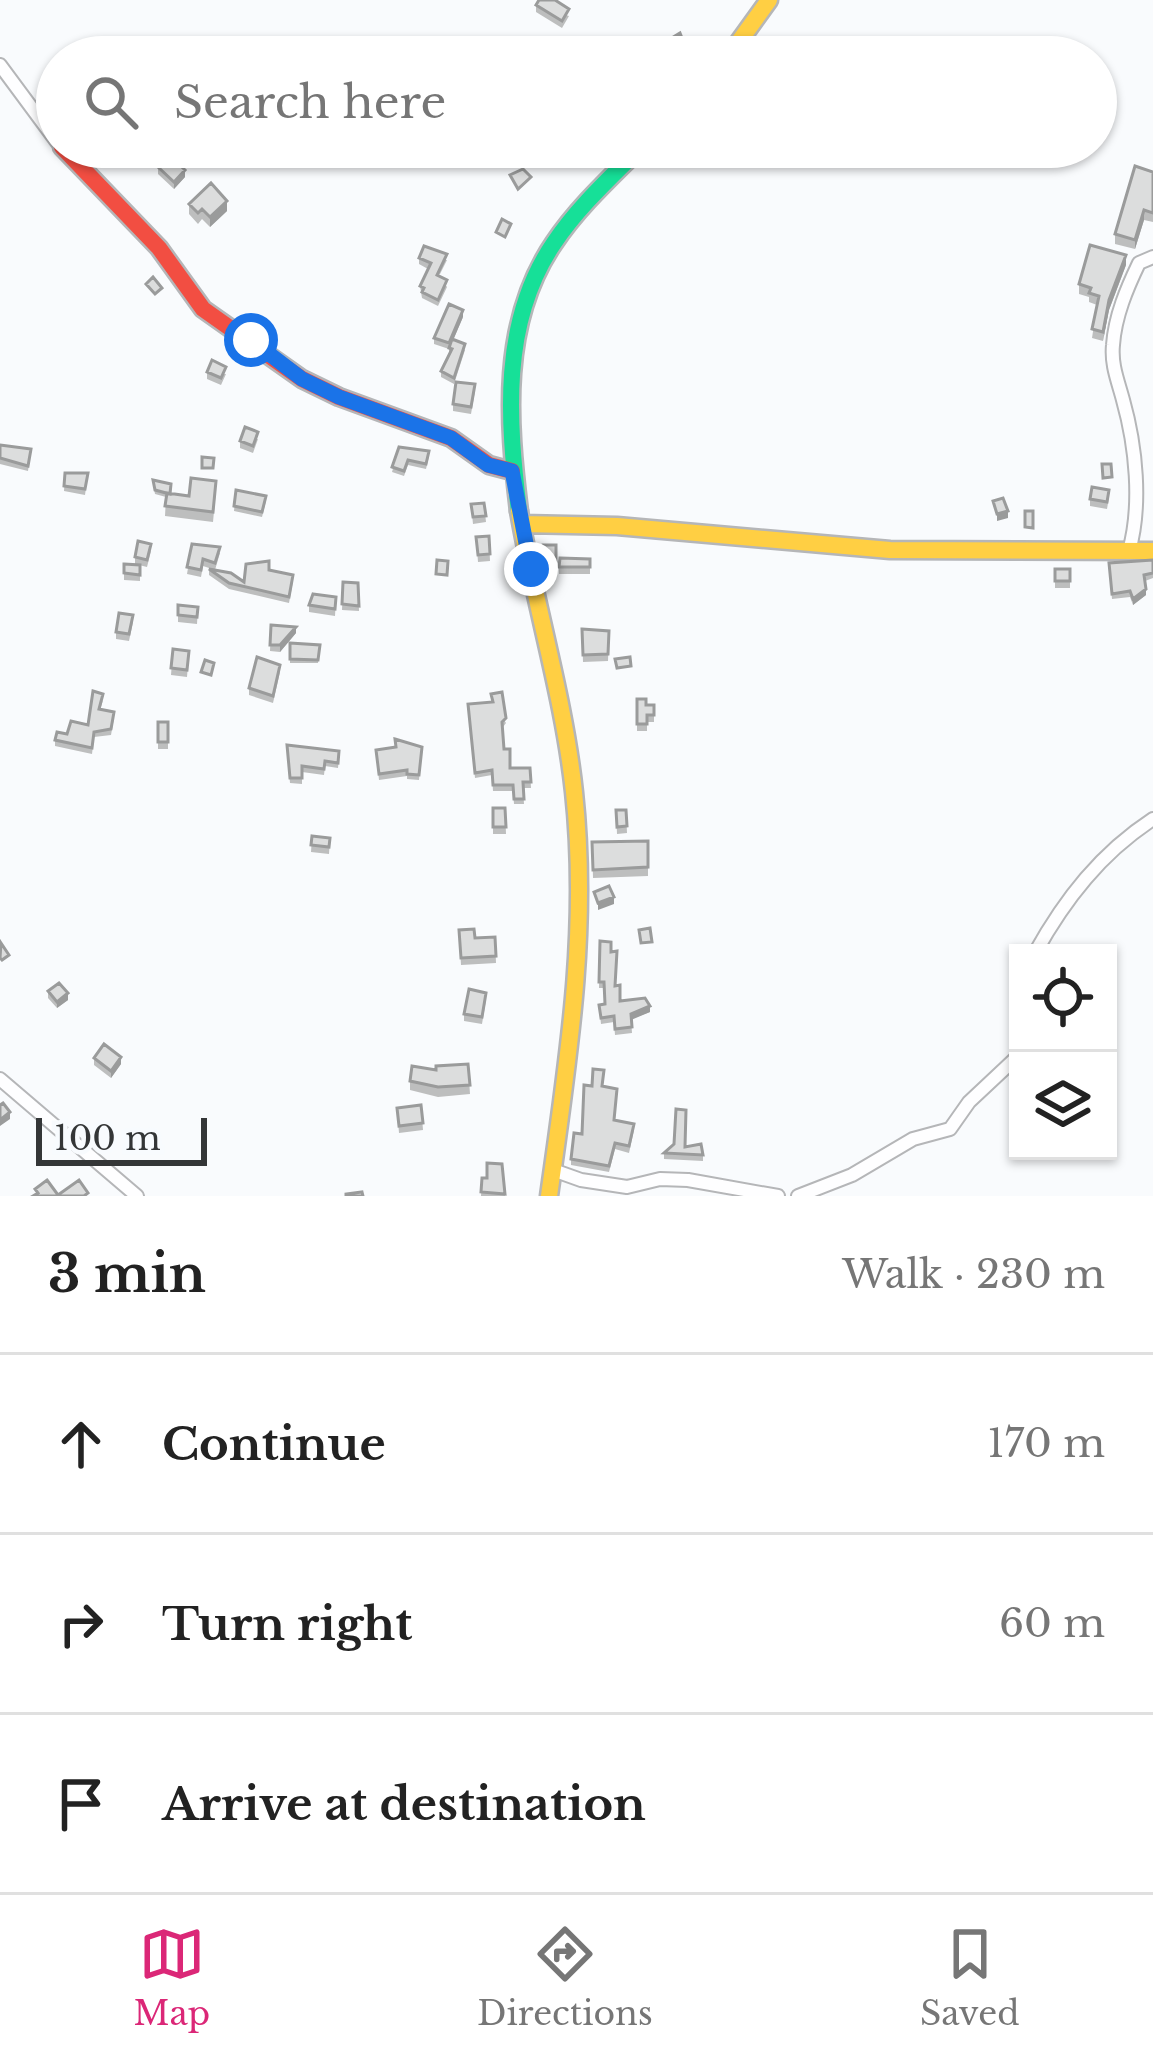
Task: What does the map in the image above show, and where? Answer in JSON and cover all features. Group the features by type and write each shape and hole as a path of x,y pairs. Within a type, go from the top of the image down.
{"street":[{"path":"743,36 770,0"},
{"path":"0,64 36,113"},
{"path":"80,168 159,248 203,310 302,379 451,438 488,465 512,471"},
{"path":"549,1196 579,964 581,882 568,751 512,471 513,356 534,278 556,239 620,168"},
{"path":"1129,551 1136,528 1136,486 1124,403 1114,373 1113,343 1126,288 1139,263 1153,257"},
{"path":"522,524 661,529 890,550 1153,551"},
{"path":"1040,944 1083,881 1123,838 1153,819"},
{"path":"798,1196 852,1175 913,1139 950,1129 969,1102 1009,1064"},
{"path":"0,1079 137,1196"},
{"path":"553,1171 627,1186 660,1179 688,1180 778,1196"}],"building":[{"path":"539,0 555,0 569,9 562,21 536,5"},
{"path":"1135,166 1153,172 1153,213 1144,210 1135,240 1115,234"},
{"path":"159,168 183,168 174,182"},
{"path":"523,169 531,177 518,189 510,175"},
{"path":"211,183 227,201 210,217 189,204"},
{"path":"502,219 511,224 505,237 496,232"},
{"path":"1090,245 1126,255 1103,332 1092,329 1099,296 1079,284"},
{"path":"424,246 447,254 437,275 447,280 438,300 420,286 431,263 419,258"},
{"path":"153,277 162,288 155,294 146,284"},
{"path":"449,304 463,310 449,343 434,338"},
{"path":"452,339 465,344 454,378 441,371"},
{"path":"212,360 226,367 221,378 207,372"},
{"path":"456,382 475,384 471,407 453,404"},
{"path":"245,427 258,432 253,446 240,441"},
{"path":"0,445 31,449 28,466 0,458"},
{"path":"399,447 429,451 426,464 408,460 404,471 392,467"},
{"path":"202,457 214,458 213,468 202,468"},
{"path":"1102,464 1111,464 1112,477 1103,478"},
{"path":"65,473 88,473 85,489 64,486"},
{"path":"191,478 216,481 213,512 165,506 167,493 189,496"},
{"path":"153,480 171,484 170,494 155,490"},
{"path":"1092,487 1109,490 1107,502 1090,499"},
{"path":"236,490 266,496 262,512 234,506"},
{"path":"1003,498 1008,511 997,514 993,501"},
{"path":"484,503 486,516 473,517 471,504"},
{"path":"1025,511 1033,511 1033,528 1025,527"},
{"path":"489,536 490,554 478,555 476,537"},
{"path":"138,541 151,544 147,560 135,557"},
{"path":"192,544 220,547 215,563 203,559 201,570 187,567"},
{"path":"543,545 556,545 556,561 542,561"},
{"path":"560,558 590,559 590,567 559,567"},
{"path":"437,560 448,561 447,575 436,574"},
{"path":"1153,560 1153,573 1144,575 1146,589 1133,599 1130,591 1112,594 1109,563"},
{"path":"269,561 269,570 293,575 289,597 229,583 209,569 231,573 244,582 246,564"},
{"path":"124,564 140,565 140,575 124,573"},
{"path":"1055,569 1070,569 1070,581 1055,581"},
{"path":"343,582 358,583 359,606 342,604"},
{"path":"313,594 336,597 335,609 309,605"},
{"path":"178,605 198,607 197,617 178,615"},
{"path":"119,613 133,615 129,634 116,632"},
{"path":"271,625 296,627 280,645 270,645"},
{"path":"582,629 609,631 608,654 583,655"},
{"path":"290,643 320,645 318,660 290,659"},
{"path":"173,649 189,651 187,670 171,668"},
{"path":"257,657 280,665 273,696 249,688"},
{"path":"630,657 631,666 617,668 615,659"},
{"path":"205,660 214,663 211,675 201,672"},
{"path":"93,691 103,694 99,709 114,712 111,729 94,732 92,748 55,740 57,732 67,734 71,721 88,725"},
{"path":"502,692 504,749 510,749 510,768 530,768 531,782 523,782 524,799 514,799 513,785 493,785 492,770 475,773 468,704 493,702 491,694"},
{"path":"637,699 654,705 647,724 637,724"},
{"path":"158,722 168,722 168,742 158,742"},
{"path":"395,739 422,747 419,775 407,774 407,770 379,774 376,750 396,747"},
{"path":"287,745 339,751 338,763 325,761 324,769 302,766 302,778 290,778"},
{"path":"493,808 505,808 506,827 493,827"},
{"path":"616,810 626,810 627,826 617,827"},
{"path":"312,836 330,838 329,847 311,845"},
{"path":"648,841 648,867 593,870 592,842"},
{"path":"609,886 614,897 598,903 594,892"},
{"path":"650,928 652,942 641,943 639,930"},
{"path":"474,929 475,938 495,937 496,956 461,958 459,930"},
{"path":"600,941 611,942 611,952 617,951 615,986 620,985 620,1001 645,998 650,1006 631,1014 632,1027 615,1029 614,1016 601,1018 599,1005 605,1004 604,982 599,982"},
{"path":"59,983 68,993 57,1002 48,991"},
{"path":"469,989 486,993 482,1017 464,1014"},
{"path":"104,1044 121,1057 111,1071 94,1058"},
{"path":"468,1064 470,1085 438,1087 410,1081 412,1066 436,1070 436,1066"},
{"path":"593,1069 604,1070 602,1086 617,1089 614,1120 634,1124 629,1146 615,1143 609,1166 571,1159 574,1133 582,1134 584,1085 592,1086"},
{"path":"0,1105 10,1112 0,1120"},
{"path":"421,1105 423,1123 399,1126 397,1108"},
{"path":"676,1109 686,1110 685,1147 701,1144 703,1155 664,1153 674,1144"},
{"path":"487,1163 502,1164 505,1194 481,1192"},
{"path":"47,1180 58,1195 79,1180 88,1193 84,1196 33,1196"}],"traffic: fast":[{"path":"519,511 511,407 516,339 524,306 563,230 620,168"}],"traffic: slow":[{"path":"743,36 769,0"},
{"path":"519,511 563,722 578,843 574,995 549,1196"},
{"path":"522,524 617,526 890,550 1153,551"}],"traffic: jam":[{"path":"82,168 159,248 203,309 302,379 451,438 489,465 512,471"}],"route":[{"path":"251,340 302,379 451,438 488,465 512,471 531,569"}]}
